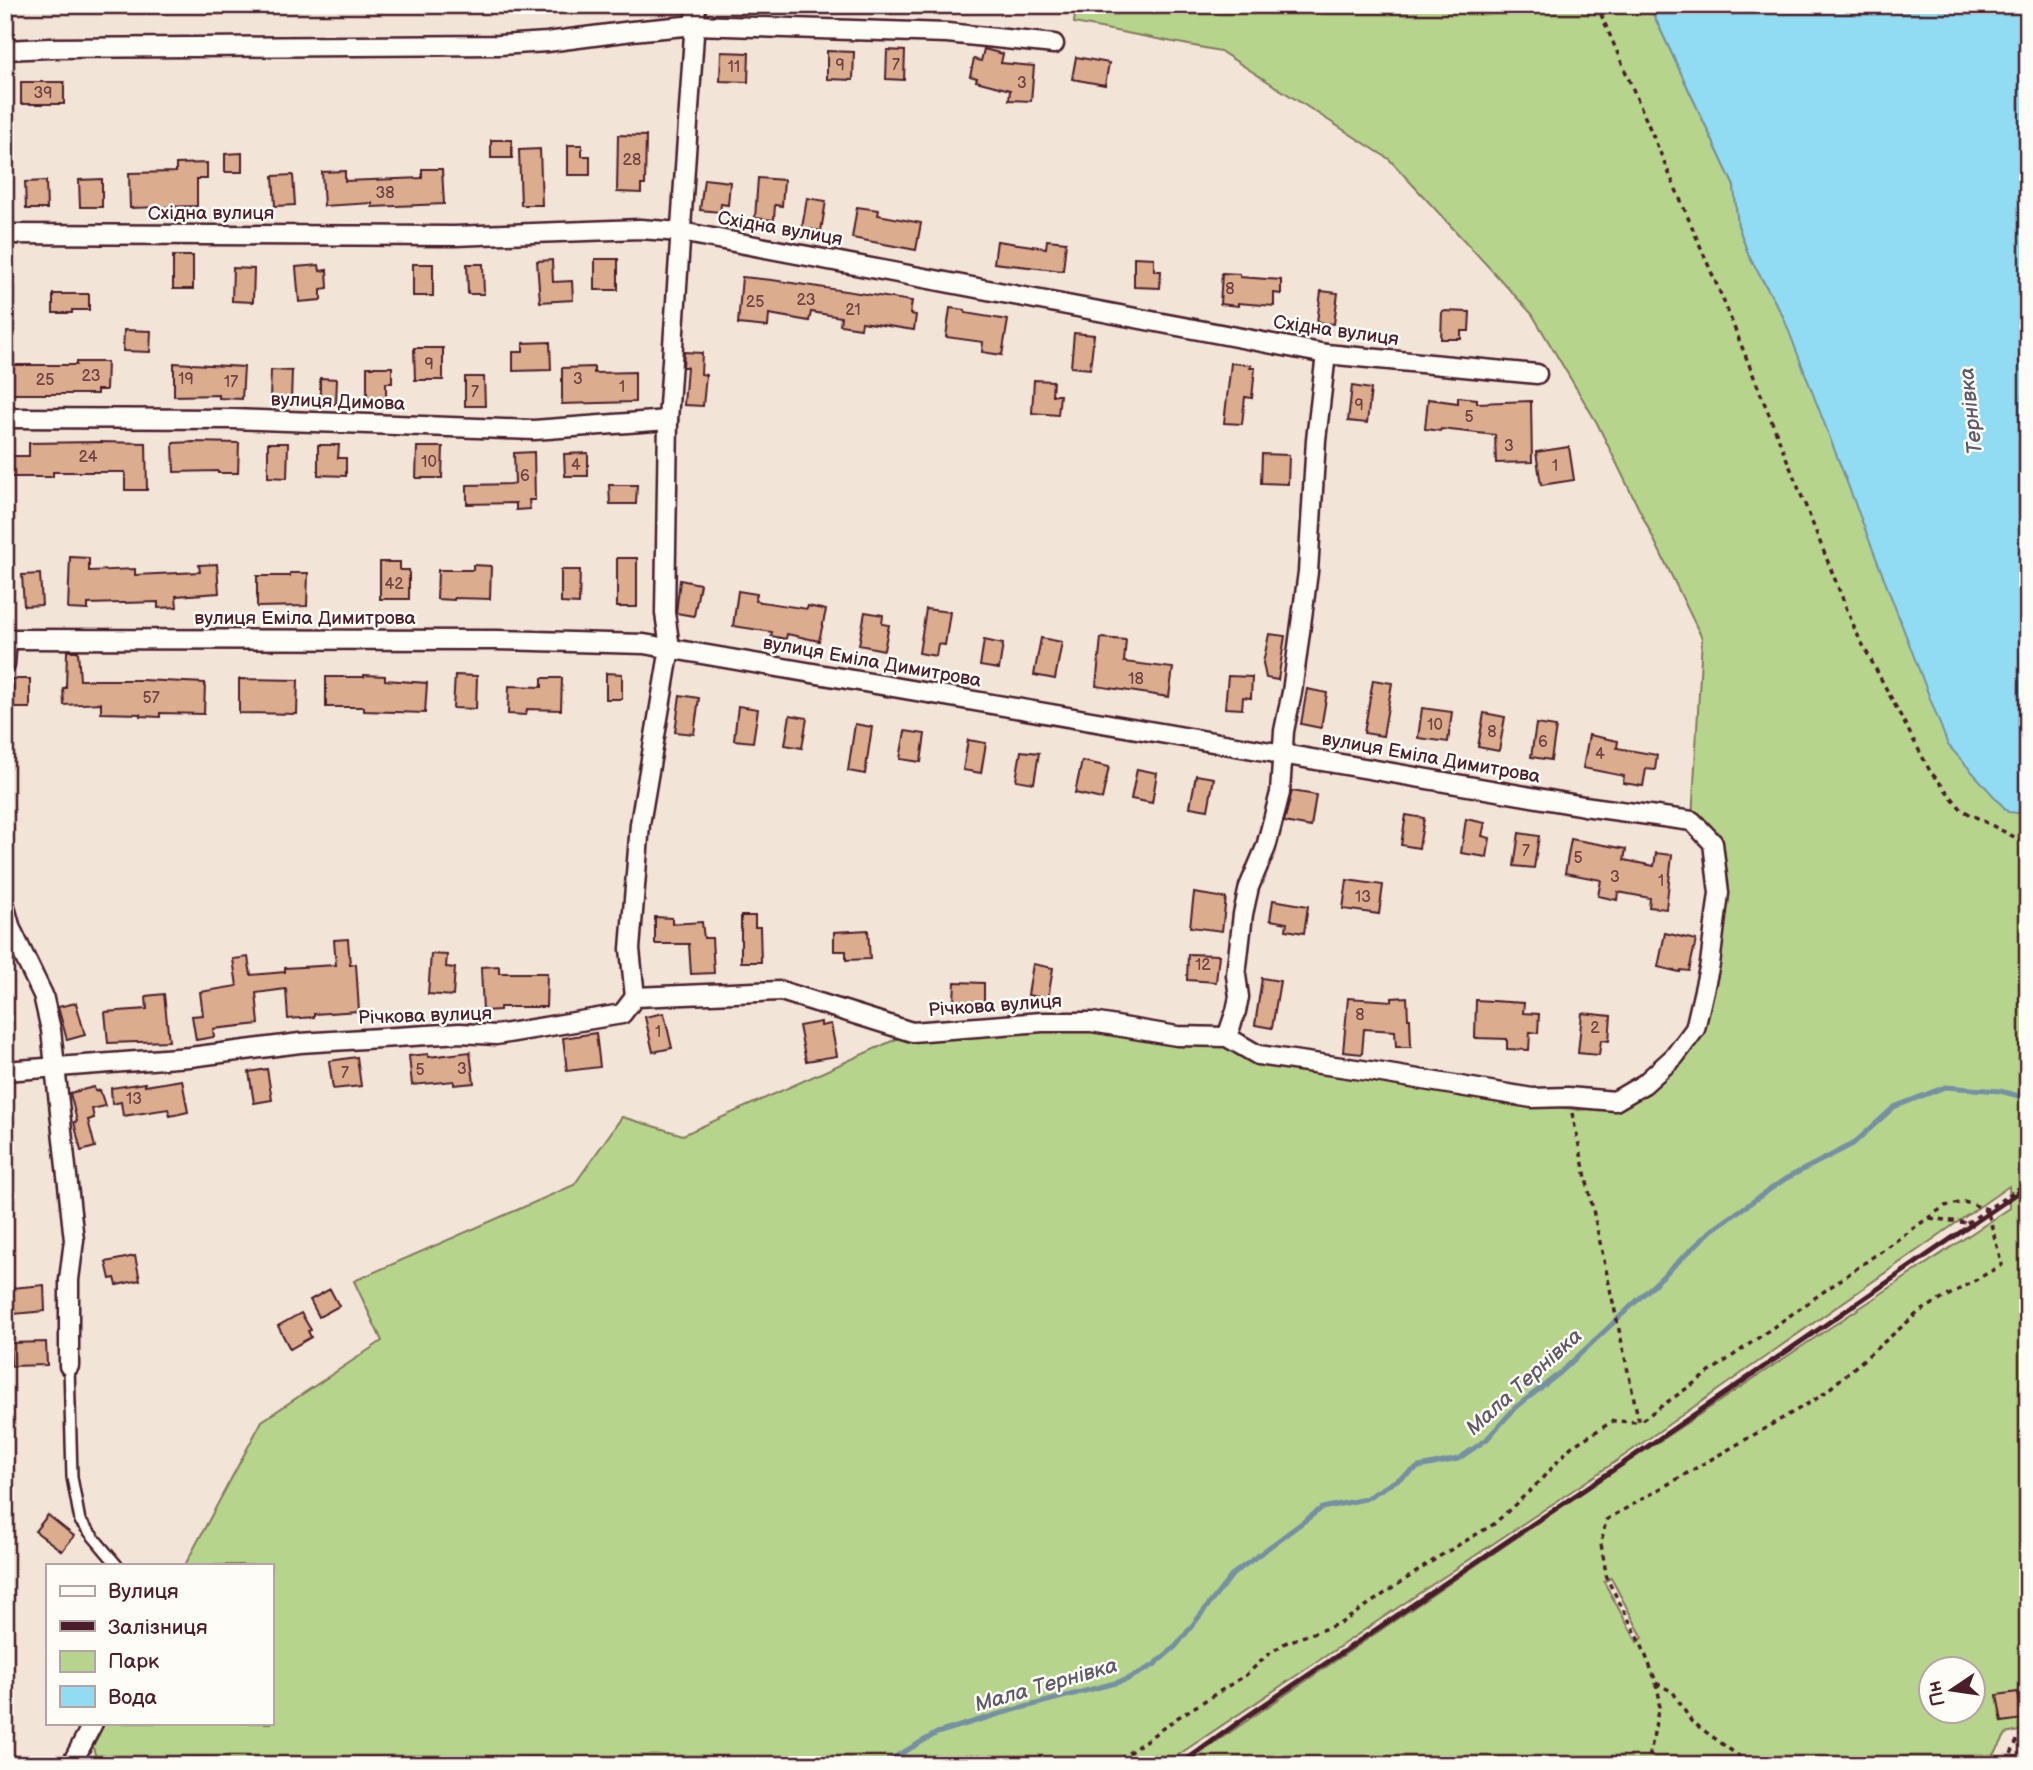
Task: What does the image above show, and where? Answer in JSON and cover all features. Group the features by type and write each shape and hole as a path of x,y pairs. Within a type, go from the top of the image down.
{"street":[{"path":"635,997 630,949 640,824 670,648 665,613 668,420 696,5"},
{"path":"5,50 499,45 695,25 934,33 1054,44"},
{"name":"Східна вулиця","path":"5,234 455,236 640,229 681,232 1326,354 1537,374"},
{"path":"1227,1037 1238,996 1236,975 1243,914 1249,887 1266,847 1280,793 1284,731 1308,572 1316,440 1326,354"},
{"name":"вулиця Димова","path":"5,418 233,419 534,430 668,420"},
{"path":"5,664 6,639"},
{"name":"вулиця Еміла Димитрова","path":"6,639 496,640 644,644 1584,806 1692,821 1713,843"},
{"name":"Річкова вулиця","path":"5,1070 190,1057 300,1043 460,1033 496,1035 622,1014 635,997 781,991 912,1032 1042,1022 1091,1022 1177,1036 1227,1037 1258,1055 1532,1098 1569,1097 1615,1101 1644,1084 1674,1057 1695,1029 1710,964 1719,893 1713,843"},
{"path":"5,907 12,929 43,995 51,1030 74,1240 69,1280 69,1366"},
{"path":"71,1765 92,1724"}],"lane":[{"path":"69,1366 72,1477 80,1521 116,1564"}],"path":[{"path":"1597,5 1722,297 1856,632 1930,771 1962,810 2028,844"},
{"path":"1569,1097 1639,1422"},
{"path":"1928,1218 1967,1223 2028,1182"},
{"path":"1112,1765 1177,1718 1246,1675 1285,1643 1341,1623 1440,1556 1494,1524 1535,1486 1571,1447 1613,1421 1639,1422 1945,1206 1964,1202 1987,1209 2002,1265 1919,1312 1821,1396 1606,1520 1601,1544 1607,1579 1640,1641 1660,1700 1648,1765"},
{"path":"1656,1683 1673,1692 1691,1721 1751,1765"},
{"path":"2007,1765 2019,1736 2028,1734"}],"green space":[{"path":"1076,5 1649,5 1734,186 1738,225 1749,256 1783,316 2028,813 2028,1729 2006,1734 1994,1755 1996,1765 1182,1765 1622,1466 2010,1208 2009,1186 1618,1460 1163,1765 98,1765 91,1740 99,1724 273,1724 273,1564 186,1564 262,1421 382,1341 354,1281 574,1185 622,1117 683,1135 912,1032 1045,1026 1223,1042 1256,1059 1579,1110 1617,1106 1699,1030 1724,892 1723,847 1704,823 1692,821 1702,638 1597,423 1532,314 1389,159 1220,51 1074,23","holes":["1611,1578 1643,1638 1637,1642 1604,1582"]}],"water":[{"path":"1649,5 2028,5 2028,814 2008,812 1948,745 1783,316 1749,256 1738,225 1734,186"}],"building":[{"path":"984,49 1003,54 1001,63 1034,66 1031,101 1009,100 1010,90 976,81 977,78 970,76 974,59 981,61"},
{"path":"887,50 905,51 904,80 886,79"},
{"path":"827,51 854,52 853,80 827,79"},
{"path":"721,52 749,53 748,82 720,81"},
{"path":"1076,57 1109,63 1105,85 1072,79"},
{"path":"21,82 64,82 64,104 21,104"},
{"path":"618,135 646,136 645,185 641,185 641,193 617,192"},
{"path":"491,140 512,140 512,158 491,158"},
{"path":"568,145 582,145 582,156 590,156 590,175 568,175"},
{"path":"540,149 542,205 521,205 519,150"},
{"path":"242,153 242,172 225,172 225,154"},
{"path":"207,163 207,179 197,179 197,206 130,208 129,173 176,172 176,164"},
{"path":"422,169 442,169 444,204 372,207 372,203 324,206 322,172 345,171 345,181 422,178"},
{"path":"293,175 295,205 275,206 273,176"},
{"path":"758,178 784,180 782,206 775,205 774,220 755,218"},
{"path":"102,179 102,207 80,207 79,180"},
{"path":"704,179 730,182 728,205 721,204 720,212 700,210"},
{"path":"46,181 47,209 26,209 25,182"},
{"path":"807,198 826,201 821,231 802,228"},
{"path":"857,207 879,210 878,215 921,223 916,250 852,238"},
{"path":"1047,240 1066,242 1063,271 994,263 997,241 1046,248"},
{"path":"173,256 193,256 193,289 173,289"},
{"path":"1134,257 1154,258 1154,271 1161,271 1160,288 1134,287"},
{"path":"595,259 618,259 618,290 595,290"},
{"path":"552,260 553,282 572,281 573,300 540,302 537,261"},
{"path":"413,264 433,264 433,296 413,296"},
{"path":"467,264 483,264 484,294 468,294"},
{"path":"319,265 320,271 327,270 328,288 321,289 321,300 299,302 296,267"},
{"path":"233,268 254,269 253,302 232,301"},
{"path":"1222,273 1281,280 1281,294 1274,293 1274,306 1220,304"},
{"path":"742,277 912,301 910,314 916,315 914,330 862,322 861,328 840,325 841,317 811,312 809,321 769,314 768,327 738,324"},
{"path":"1321,291 1338,293 1334,324 1317,322"},
{"path":"53,294 89,294 89,310 53,313"},
{"path":"950,308 1008,320 1002,355 982,352 983,342 946,337"},
{"path":"1442,311 1470,312 1469,331 1461,331 1461,339 1441,339"},
{"path":"124,330 151,331 150,352 123,351"},
{"path":"1074,333 1094,335 1090,369 1071,367"},
{"path":"550,342 551,370 513,371 513,352 523,352 523,343"},
{"path":"414,348 443,348 443,380 415,380"},
{"path":"684,352 702,353 701,374 706,375 703,406 684,405 687,367 683,367"},
{"path":"76,362 107,362 106,390 97,390 97,394 5,394 5,365 76,365"},
{"path":"174,363 244,367 242,399 219,398 219,395 174,396"},
{"path":"1231,363 1251,365 1250,368 1255,368 1252,398 1245,397 1242,424 1224,423"},
{"path":"367,367 392,367 392,383 386,383 386,407 367,407"},
{"path":"594,367 594,373 635,372 635,402 562,404 562,368"},
{"path":"271,370 292,371 291,401 270,400"},
{"path":"465,377 484,377 485,406 465,406"},
{"path":"320,378 337,379 336,404 320,404"},
{"path":"1034,380 1053,381 1052,395 1060,395 1058,415 1032,413"},
{"path":"1352,386 1371,389 1367,423 1348,421"},
{"path":"1458,397 1477,399 1477,403 1531,401 1532,462 1496,463 1495,435 1425,429 1428,399 1458,403"},
{"path":"29,443 146,443 147,490 125,490 125,472 53,472 53,477 5,477 5,456 29,456"},
{"path":"173,443 239,443 238,473 174,472"},
{"path":"268,443 288,443 287,478 268,477"},
{"path":"318,445 339,445 338,458 346,458 346,476 318,475"},
{"path":"417,447 443,447 442,478 416,478"},
{"path":"1569,447 1574,480 1541,485 1536,452"},
{"path":"534,452 535,500 529,500 530,509 516,510 516,503 467,504 467,485 515,484 514,453"},
{"path":"588,453 588,476 565,476 564,454"},
{"path":"1262,454 1289,455 1288,484 1261,483"},
{"path":"609,485 637,485 636,504 610,504"},
{"path":"70,557 89,558 89,571 135,569 135,575 200,572 199,565 217,564 219,593 176,596 177,607 158,608 158,602 88,604 88,610 68,609"},
{"path":"617,558 637,558 637,607 617,607"},
{"path":"380,562 400,562 400,570 409,570 409,599 380,599"},
{"path":"473,565 491,566 490,599 437,599 438,570 473,570"},
{"path":"561,570 580,570 579,604 561,603"},
{"path":"290,573 308,573 307,606 257,607 257,576 290,576"},
{"path":"40,574 42,605 24,606 22,575"},
{"path":"680,580 700,584 694,616 676,613"},
{"path":"738,591 757,594 755,601 826,610 819,641 787,634 786,639 771,636 772,632 733,626"},
{"path":"926,609 950,612 945,645 938,644 936,656 919,653"},
{"path":"865,612 883,615 882,624 889,625 884,650 859,645"},
{"path":"1269,634 1285,636 1278,680 1266,678 1263,663"},
{"path":"1041,638 1062,642 1055,679 1034,675"},
{"path":"1101,638 1126,640 1124,662 1173,668 1169,697 1096,686"},
{"path":"984,640 1003,644 999,669 980,666"},
{"path":"67,651 78,651 80,680 205,683 204,714 160,713 160,717 140,716 101,713 101,703 64,705"},
{"path":"606,673 622,674 622,699 606,699"},
{"path":"455,675 477,676 476,709 453,708"},
{"path":"385,676 385,680 427,683 425,713 364,711 364,707 326,707 326,677"},
{"path":"1228,676 1252,677 1251,698 1243,697 1242,709 1225,708"},
{"path":"542,678 562,678 561,710 527,709 526,715 508,714 509,686 542,687"},
{"path":"12,679 30,679 30,708 13,708"},
{"path":"239,679 298,680 297,714 239,713"},
{"path":"1373,680 1392,683 1383,736 1364,733"},
{"path":"1307,689 1327,693 1321,728 1301,724"},
{"path":"680,695 699,698 694,734 675,732"},
{"path":"738,706 758,709 753,742 734,740"},
{"path":"1422,708 1452,712 1448,742 1418,738"},
{"path":"1484,713 1505,717 1499,751 1478,747"},
{"path":"790,715 807,718 802,748 785,745"},
{"path":"855,724 872,727 865,774 848,771"},
{"path":"1536,724 1556,727 1551,760 1531,757"},
{"path":"905,731 925,734 921,762 900,759"},
{"path":"1589,735 1618,741 1617,748 1657,755 1655,770 1646,769 1643,786 1623,783 1624,776 1583,768"},
{"path":"968,740 986,743 981,773 963,770"},
{"path":"1021,751 1039,753 1034,783 1016,780"},
{"path":"1082,761 1109,767 1102,799 1075,793"},
{"path":"1137,769 1157,773 1152,803 1131,799"},
{"path":"1196,775 1214,778 1208,810 1190,807"},
{"path":"1292,791 1316,795 1311,827 1284,822"},
{"path":"1406,815 1424,818 1419,848 1401,845"},
{"path":"1466,819 1485,823 1482,836 1490,838 1487,857 1461,853"},
{"path":"1519,833 1539,836 1534,868 1514,866"},
{"path":"1571,839 1626,849 1624,860 1654,866 1656,853 1672,855 1666,909 1649,907 1650,898 1618,892 1617,900 1598,896 1601,880 1565,873"},
{"path":"1347,880 1383,885 1379,914 1343,909"},
{"path":"1194,893 1226,898 1222,931 1190,927"},
{"path":"1273,900 1308,906 1304,933 1286,930 1287,923 1270,920"},
{"path":"741,916 755,916 755,927 760,927 761,962 741,962"},
{"path":"655,917 672,918 672,924 702,922 704,938 712,938 714,973 691,974 689,944 655,944"},
{"path":"868,930 870,959 846,960 846,951 834,951 834,932"},
{"path":"1665,933 1696,940 1689,971 1680,972 1658,967"},
{"path":"348,939 350,965 356,964 359,1011 288,1019 286,989 256,993 259,1024 213,1029 214,1037 196,1040 192,1016 203,1015 200,992 237,986 233,959 248,957 251,975 285,972 285,968 336,965 334,940"},
{"path":"431,954 447,955 446,967 455,968 453,996 428,994"},
{"path":"1188,954 1219,955 1216,982 1187,980"},
{"path":"1033,964 1053,968 1048,999 1028,995"},
{"path":"499,966 499,973 547,973 546,1007 500,1007 500,1010 483,1011 481,967"},
{"path":"1262,978 1280,981 1272,1028 1255,1025"},
{"path":"955,982 984,983 984,1002 954,1001"},
{"path":"164,994 169,1041 108,1043 105,1012 147,1009 146,996"},
{"path":"1407,997 1411,1047 1396,1047 1395,1031 1364,1029 1362,1054 1343,1052 1348,998 1392,1001 1392,998"},
{"path":"1476,1000 1524,1003 1523,1013 1539,1014 1538,1033 1530,1032 1529,1050 1507,1049 1507,1039 1475,1038"},
{"path":"76,1003 85,1035 67,1040 58,1007"},
{"path":"664,1013 672,1048 653,1052 645,1017"},
{"path":"1582,1013 1611,1016 1609,1041 1601,1040 1599,1055 1578,1053"},
{"path":"821,1022 821,1026 831,1024 837,1056 806,1061 799,1026"},
{"path":"596,1033 600,1067 567,1071 563,1038"},
{"path":"470,1052 474,1083 454,1085 454,1081 412,1085 409,1056 428,1054 428,1057"},
{"path":"357,1057 361,1086 333,1089 329,1061"},
{"path":"267,1069 272,1100 254,1103 249,1072"},
{"path":"182,1080 188,1112 170,1116 168,1109 123,1116 121,1102 112,1104 111,1088"},
{"path":"94,1087 95,1091 100,1090 105,1106 92,1109 94,1118 88,1120 95,1147 81,1151 70,1093"},
{"path":"135,1256 140,1280 117,1285 115,1278 110,1279 106,1262"},
{"path":"44,1285 45,1311 14,1314 12,1288"},
{"path":"330,1289 339,1306 319,1317 310,1300"},
{"path":"301,1313 311,1330 308,1331 311,1337 290,1349 278,1326"},
{"path":"46,1342 47,1365 11,1366 10,1343"},
{"path":"48,1515 74,1536 62,1551 35,1531"},
{"path":"2018,1692 2023,1719 2002,1722 1997,1695"}],"waterway":[{"name":"Мала Тернівка","path":"881,1765 937,1733 1126,1680 1154,1665 1176,1646 1233,1574 1322,1508 1365,1499 1419,1467 1458,1459 1486,1440 1515,1408 1560,1373 1712,1230 1785,1179 1853,1144 1894,1107 1945,1087 2000,1091 2019,1096 2028,1102"},
{"name":"Тернівка","path":"2028,1580 2024,1647 2028,1648"}],"railway":[{"path":"1179,1765 2028,1186"}]}
